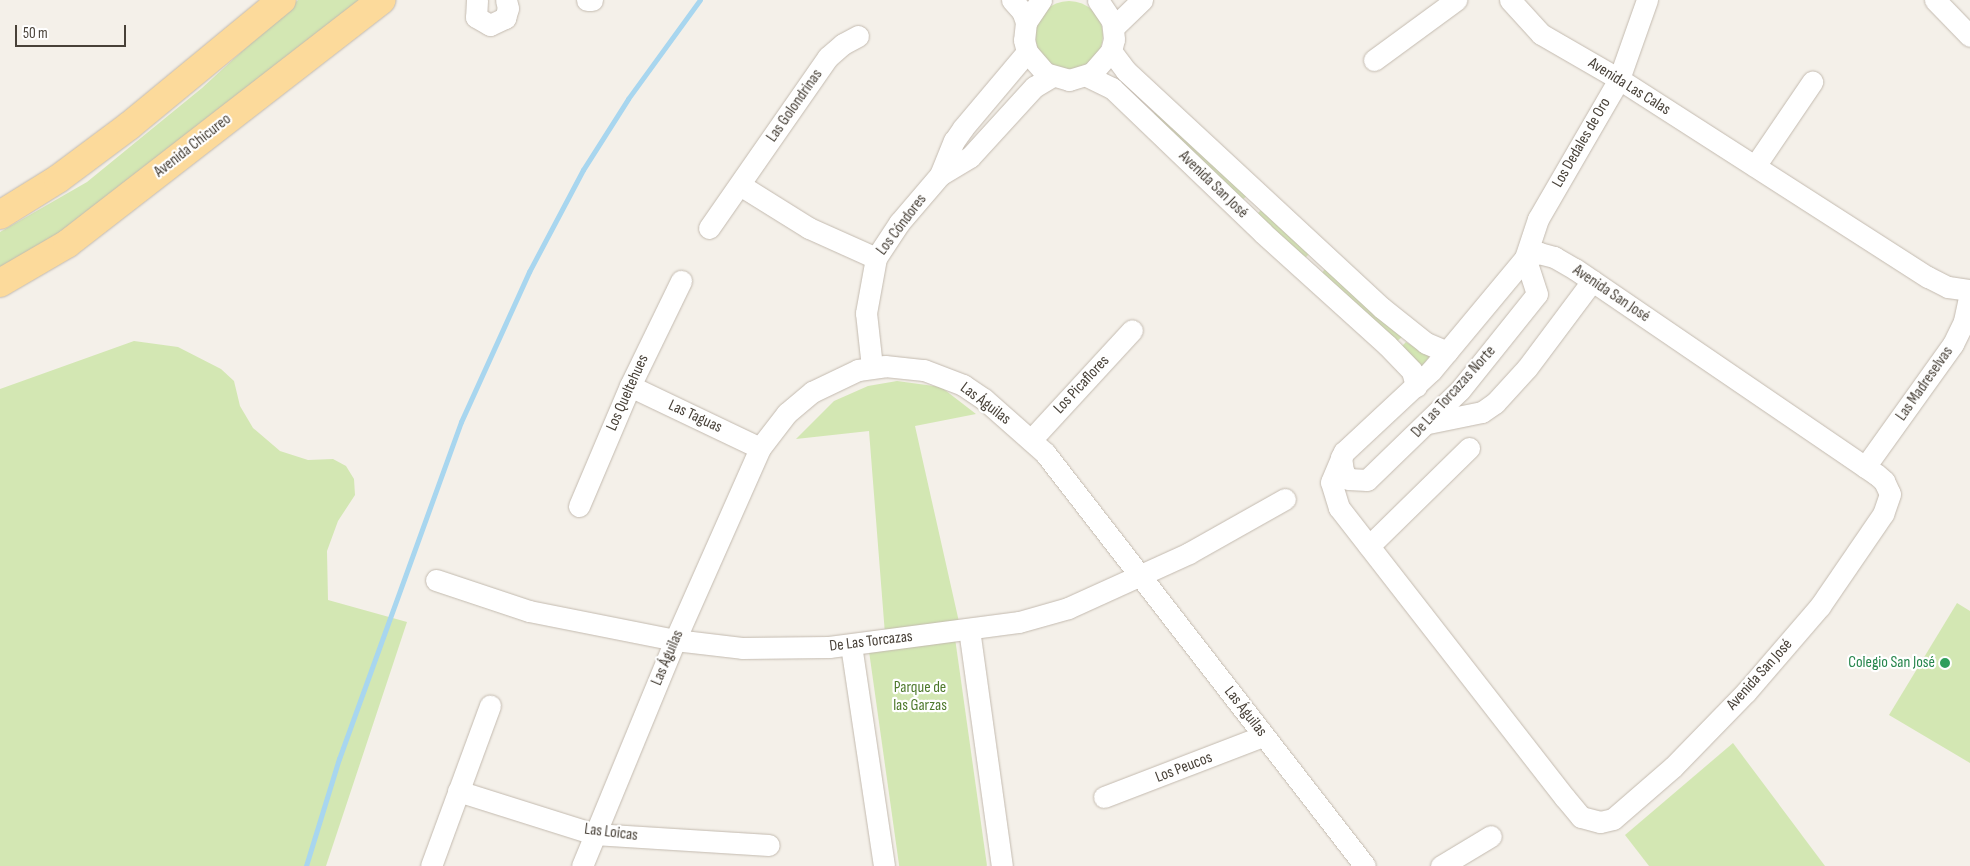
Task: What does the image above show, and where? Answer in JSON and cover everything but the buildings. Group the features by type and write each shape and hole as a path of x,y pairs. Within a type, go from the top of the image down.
{"main road":[{"path":"0,215 58,179 129,126 282,0"},
{"name":"Avenida Chicureo","path":"0,283 67,244 381,0"}],"street":[{"path":"477,0 476,17 490,25 505,18 508,1"},
{"path":"587,0 592,0"},
{"path":"1012,0 1022,11 1026,22 1024,40 1035,64 1052,76 1069,80 1086,76 1102,66 1111,51 1114,27 1106,9 1098,0"},
{"path":"1026,22 1041,0"},
{"path":"1114,27 1142,0"},
{"path":"1374,60 1456,0"},
{"name":"Avenida Las Calas","path":"1510,0 1541,34 1618,79 1928,277 1948,287 1970,292"},
{"name":"Los Dedales de Oro","path":"1525,258 1538,219 1618,79 1647,0"},
{"path":"1935,0 1970,36"},
{"name":"Las Golondrinas","path":"709,228 828,57 842,44 858,36"},
{"name":"Avenida San José","path":"1111,51 1126,70 1382,308 1426,343 1447,352"},
{"name":"Los Cóndores","path":"872,367 866,313 876,258 899,223 940,175 963,128 1028,52"},
{"name":"Los Cóndores","path":"940,175 970,157 1034,87 1052,76"},
{"name":"Avenida San José","path":"1086,76 1112,88 1264,233 1387,345 1412,371 1416,386"},
{"path":"1755,166 1812,82"},
{"path":"740,184 809,228 876,258"},
{"name":"Avenida San José","path":"1539,253 1554,257 1592,281 1865,467 1884,481 1890,494 1888,504 1820,606 1746,692 1673,767 1614,819 1600,822 1581,817 1565,798 1339,508 1333,496 1332,477 1341,457 1416,386 1447,352 1525,258 1539,253"},
{"name":"De Las Torcazas Norte","path":"1341,457 1343,471 1348,479 1367,480 1428,422 1476,372 1537,294 1525,258"},
{"name":"Los Queltehues","path":"579,506 630,386 681,281"},
{"path":"1428,422 1482,412 1496,403 1527,368 1592,281"},
{"name":"Las Madreselvas","path":"1865,467 1953,344 1964,321 1970,292"},
{"name":"Los Picaflores","path":"1031,440 1132,330"},
{"name":"Las Águilas","path":"582,866 675,640 760,448 787,413 812,392 836,379 872,367 916,368 949,379 984,399 1045,453 1365,866"},
{"name":"Las Taguas","path":"630,386 760,448"},
{"path":"1369,546 1469,448"},
{"name":"De Las Torcazas","path":"436,580 529,611 675,640 742,648 851,645 1019,622 1068,608 1140,577 1240,527 1285,499"},
{"path":"969,629 1002,866"},
{"path":"851,645 884,866"},
{"path":"431,866 490,706"},
{"name":"Los Peucos","path":"1104,797 1263,736"},
{"name":"Las Loicas","path":"458,791 594,834 769,845"},
{"path":"1441,866 1492,836"}],"green space":[{"path":"298,0 367,0 42,247 0,267 0,232 87,182 202,88"},
{"path":"1069,1 1082,4 1093,11 1100,22 1103,35 1100,48 1093,59 1082,66 1069,69 1056,66 1045,59 1038,48 1035,35 1038,22 1045,11 1056,4"},
{"path":"1158,109 1248,195 1242,200 1151,117"},
{"path":"1263,208 1310,253 1304,259 1257,214"},
{"path":"1325,269 1402,337 1395,343 1321,274"},
{"path":"134,341 178,347 221,369 234,381 240,406 253,428 280,451 308,460 333,459 346,466 354,479 355,495 338,521 327,551 328,600 407,622 326,866 0,866 0,389"},
{"path":"1406,342 1430,356 1418,371 1401,347"},
{"path":"897,381 941,387 976,414 915,426 959,622 885,634 869,431 796,439 834,401 868,386"},
{"name":"Colegio San José","path":"1957,603 1970,611 1970,763 1889,715"},
{"name":"Parque de las Garzas","path":"955,638 987,866 899,866 869,650"},
{"path":"1733,743 1825,866 1649,866 1625,835"}],"waterway":[{"path":"306,866 339,759 461,422 529,272 583,170 628,99 700,0"}],"place":[{"name":"Colegio San José","path":"1945,663"}]}
